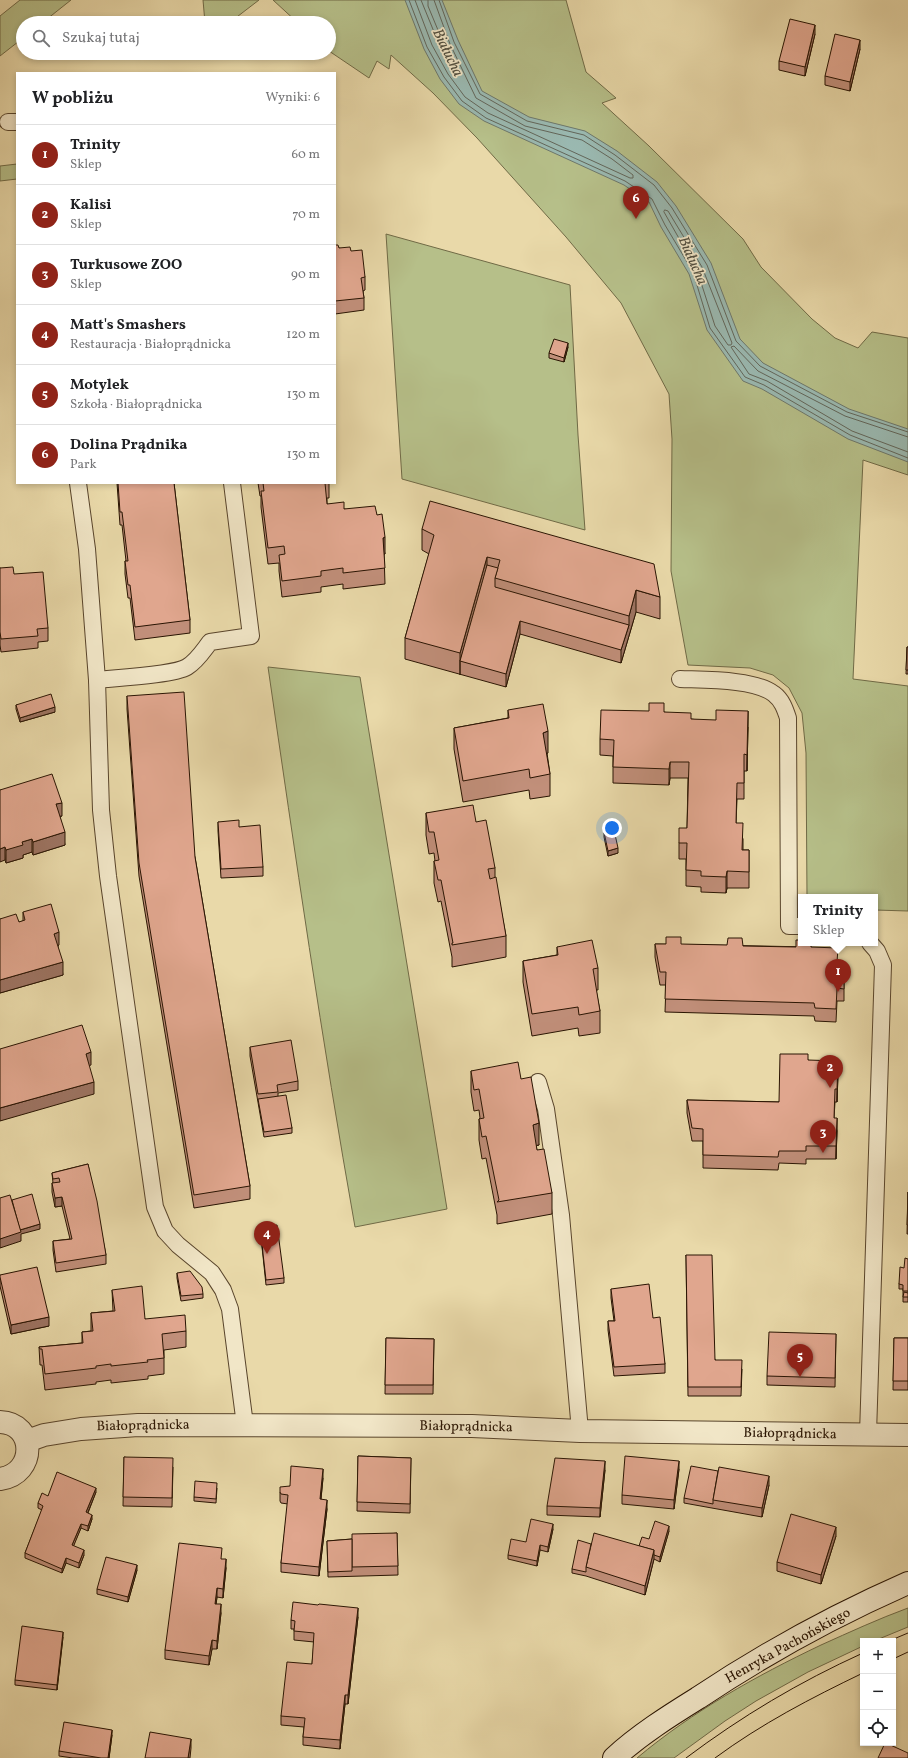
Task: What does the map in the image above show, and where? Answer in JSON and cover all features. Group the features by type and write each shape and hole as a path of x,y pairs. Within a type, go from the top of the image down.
{"street":[{"path":"0,1422 11,1424 18,1428 26,1441 28,1456 21,1470 8,1478 0,1479"},
{"name":"Białoprądnicka","path":"26,1441 44,1435 101,1426 245,1425 472,1426 580,1431 908,1435"},
{"name":"Henryka Pachońskiego","path":"614,1758 671,1715 750,1664 807,1633 908,1583"}],"lane":[{"path":"78,484 87,549 97,680 102,810 108,876 155,1207 165,1230 178,1245 212,1273 223,1290 230,1309 245,1425"},
{"path":"97,680 169,672 186,668 197,659 210,642 251,636 232,484"},
{"path":"680,679 748,684 762,687 774,694 784,705 788,718 789,926 798,926"},
{"path":"868,1434 883,964 877,951 873,946"},
{"path":"538,1082 546,1109 561,1215 580,1431"}],"green space":[{"path":"20,0 71,0 51,16 16,16 16,43 0,56 0,16"},
{"path":"203,0 259,0 238,16 204,16"},
{"path":"273,0 566,0 586,72 616,98 602,103 649,146 743,239 761,267 812,319 835,338 858,348 872,332 908,338 908,475 863,460 853,679 908,686 908,911 878,910 878,894 807,894 806,753 802,713 789,688 773,675 750,668 688,665 671,571 672,439 669,394 621,303 566,237 477,138 433,93 391,55 389,69 377,61 369,78 336,56 336,16 290,16"},
{"path":"16,164 16,179 0,181 0,166"},
{"path":"386,234 570,285 585,530 402,479"},
{"path":"268,667 360,677 447,1209 355,1227 320,1017"},
{"path":"908,1608 908,1627 881,1638 860,1638 860,1647 808,1672 756,1701 725,1721 674,1758 637,1758 680,1725 749,1682 821,1645"}],"water":[{"name":"Białucha","path":"405,0 442,0 458,40 482,91 529,117 585,131 617,151 657,182 676,206 711,263 740,339 763,363 849,409 908,429 908,462 848,439 762,389 743,381 707,330 689,274 661,227 649,202 624,185 484,121 459,104 440,79 424,49"}],"building":[{"path":"790,19 815,25 805,67 779,61"},
{"path":"835,34 860,40 850,82 825,76"},
{"path":"336,245 338,245 339,248 350,247 351,251 362,250 365,277 361,278 364,298 336,301"},
{"path":"554,339 568,343 564,358 549,353"},
{"path":"118,484 174,484 190,620 135,627 130,585 128,585 125,561 128,561 122,512 120,512"},
{"path":"263,484 325,484 327,504 344,502 344,509 375,506 377,515 382,514 385,537 383,538 385,568 343,573 343,568 321,571 321,576 282,581 279,555 285,554 284,546 268,548 261,491 264,491"},
{"path":"430,501 654,564 660,597 636,590 629,616 495,578 500,560 487,557 460,653 405,638 434,535 422,529"},
{"path":"487,565 498,568 495,578 495,587 629,625 621,650 520,621 506,674 460,661"},
{"path":"13,567 14,574 43,572 48,628 37,629 38,636 1,639 0,568"},
{"path":"907,647 908,670 906,670"},
{"path":"184,692 195,857 250,1186 194,1195 139,863 127,696"},
{"path":"51,694 55,707 20,718 16,705"},
{"path":"649,703 664,703 664,712 691,713 691,719 716,720 716,710 748,711 747,755 744,754 744,783 737,783 736,823 743,823 742,850 749,850 749,872 727,871 726,877 701,876 701,871 686,870 687,843 679,843 679,828 687,828 689,762 670,762 669,769 613,767 614,740 600,739 601,710 649,711"},
{"path":"543,704 548,731 543,733 550,774 530,778 529,769 463,781 454,728 509,718 508,710"},
{"path":"52,774 62,803 56,804 65,832 33,842 32,839 22,842 23,845 6,850 5,847 0,849 0,790"},
{"path":"473,805 476,822 486,820 495,868 488,869 490,879 496,877 506,936 452,945 453,943 441,880 438,880 434,861 439,860 434,832 429,832 426,813"},
{"path":"239,820 239,827 260,825 263,867 221,869 218,822"},
{"path":"614,830 618,848 608,851 604,832"},
{"path":"51,904 59,932 54,934 63,962 0,980 0,919 16,914 19,922 25,920 23,912"},
{"path":"666,937 681,937 681,944 727,945 728,938 742,938 743,946 796,947 796,940 798,940 798,946 838,948 837,962 844,963 844,989 837,988 836,1009 815,1008 814,1003 665,999 666,972 660,972 655,944 666,944"},
{"path":"592,940 598,968 593,969 600,1011 579,1015 578,1007 532,1014 523,961 558,955 557,947"},
{"path":"82,1025 91,1052 86,1054 94,1082 0,1108 0,1049"},
{"path":"291,1040 298,1081 277,1085 278,1092 258,1094 250,1047"},
{"path":"780,1054 808,1054 808,1060 838,1061 834,1118 837,1118 836,1146 806,1146 806,1151 779,1151 778,1157 703,1155 703,1129 692,1128 687,1100 779,1102"},
{"path":"518,1062 521,1079 531,1077 539,1123 533,1125 537,1150 544,1149 552,1193 497,1202 499,1200 486,1136 482,1137 479,1119 484,1118 479,1089 474,1090 471,1071"},
{"path":"286,1095 292,1128 264,1132 258,1099"},
{"path":"88,1164 97,1201 106,1255 56,1263 53,1241 72,1239 62,1197 55,1198 52,1183 60,1182 59,1178 53,1179 52,1173"},
{"path":"908,1192 908,1225 907,1225"},
{"path":"32,1194 40,1224 20,1230 12,1200"},
{"path":"10,1195 21,1232 0,1239 0,1198"},
{"path":"277,1225 284,1278 266,1280 260,1227"},
{"path":"686,1255 712,1255 715,1360 742,1360 741,1387 688,1387"},
{"path":"905,1258 908,1259 908,1291 903,1291 903,1285 899,1284 900,1267 904,1268"},
{"path":"37,1267 49,1317 11,1325 0,1275"},
{"path":"190,1271 202,1287 203,1294 181,1296 177,1273"},
{"path":"649,1284 653,1318 660,1317 665,1364 614,1367 608,1321 615,1321 611,1289"},
{"path":"142,1286 145,1319 185,1315 186,1331 162,1334 164,1358 147,1360 148,1362 111,1366 111,1364 96,1366 96,1368 45,1374 42,1349 39,1347 83,1343 82,1332 93,1331 91,1313 115,1311 112,1290"},
{"path":"904,1292 908,1293 908,1297 903,1297"},
{"path":"769,1332 836,1334 835,1378 767,1376"},
{"path":"386,1338 434,1339 433,1385 385,1385"},
{"path":"894,1338 908,1338 908,1381 893,1381"},
{"path":"358,1456 411,1458 410,1504 357,1502"},
{"path":"625,1456 679,1461 674,1500 622,1495"},
{"path":"124,1457 173,1458 172,1498 123,1497"},
{"path":"555,1458 605,1461 600,1508 547,1506"},
{"path":"291,1466 323,1469 320,1499 327,1500 319,1567 281,1563 288,1495 281,1494 280,1487 290,1486"},
{"path":"691,1466 718,1471 713,1504 684,1498"},
{"path":"719,1467 769,1476 762,1508 713,1500"},
{"path":"57,1472 96,1488 86,1512 92,1515 88,1526 81,1524 72,1545 84,1550 79,1563 66,1558 62,1569 25,1553 43,1506 38,1503 42,1493 48,1496"},
{"path":"195,1481 217,1483 216,1499 194,1497"},
{"path":"791,1514 836,1527 821,1575 777,1562"},
{"path":"531,1519 553,1524 548,1547 540,1545 537,1561 508,1555 511,1539 526,1542"},
{"path":"655,1521 669,1526 660,1557 654,1555 654,1550 639,1546 642,1537 649,1539"},
{"path":"397,1533 398,1566 352,1567 352,1534"},
{"path":"594,1533 654,1550 645,1586 586,1567"},
{"path":"352,1539 352,1571 328,1572 327,1541"},
{"path":"578,1540 591,1544 586,1572 572,1569"},
{"path":"179,1543 222,1548 221,1559 226,1559 223,1589 217,1588 215,1604 221,1604 217,1641 212,1640 209,1656 165,1650"},
{"path":"106,1557 137,1565 128,1597 97,1589"},
{"path":"293,1602 358,1608 348,1695 345,1695 340,1740 303,1737 305,1718 281,1716 287,1662 312,1664 314,1633 294,1631 295,1621 291,1620"},
{"path":"22,1626 63,1632 57,1685 15,1680"},
{"path":"64,1722 112,1730 108,1758 59,1751"},
{"path":"150,1732 191,1739 188,1758 145,1758"},
{"path":"884,1746 893,1746 908,1753 908,1758 878,1758"}],"tram line":[{"path":"896,1638 908,1633"},
{"path":"896,1658 908,1652"},
{"path":"686,1758 750,1714 816,1676 860,1654"},
{"path":"715,1758 750,1734 787,1712 861,1674"}],"place":[{"name":"Dolina Prądnika","path":"636,219"},
{"name":"Trinity","path":"838,992"},
{"name":"Kalisi","path":"830,1088"},
{"name":"Turkusowe ZOO","path":"823,1153"},
{"name":"Matt's Smashers","path":"267,1254"},
{"name":"Motylek","path":"800,1377"}]}
